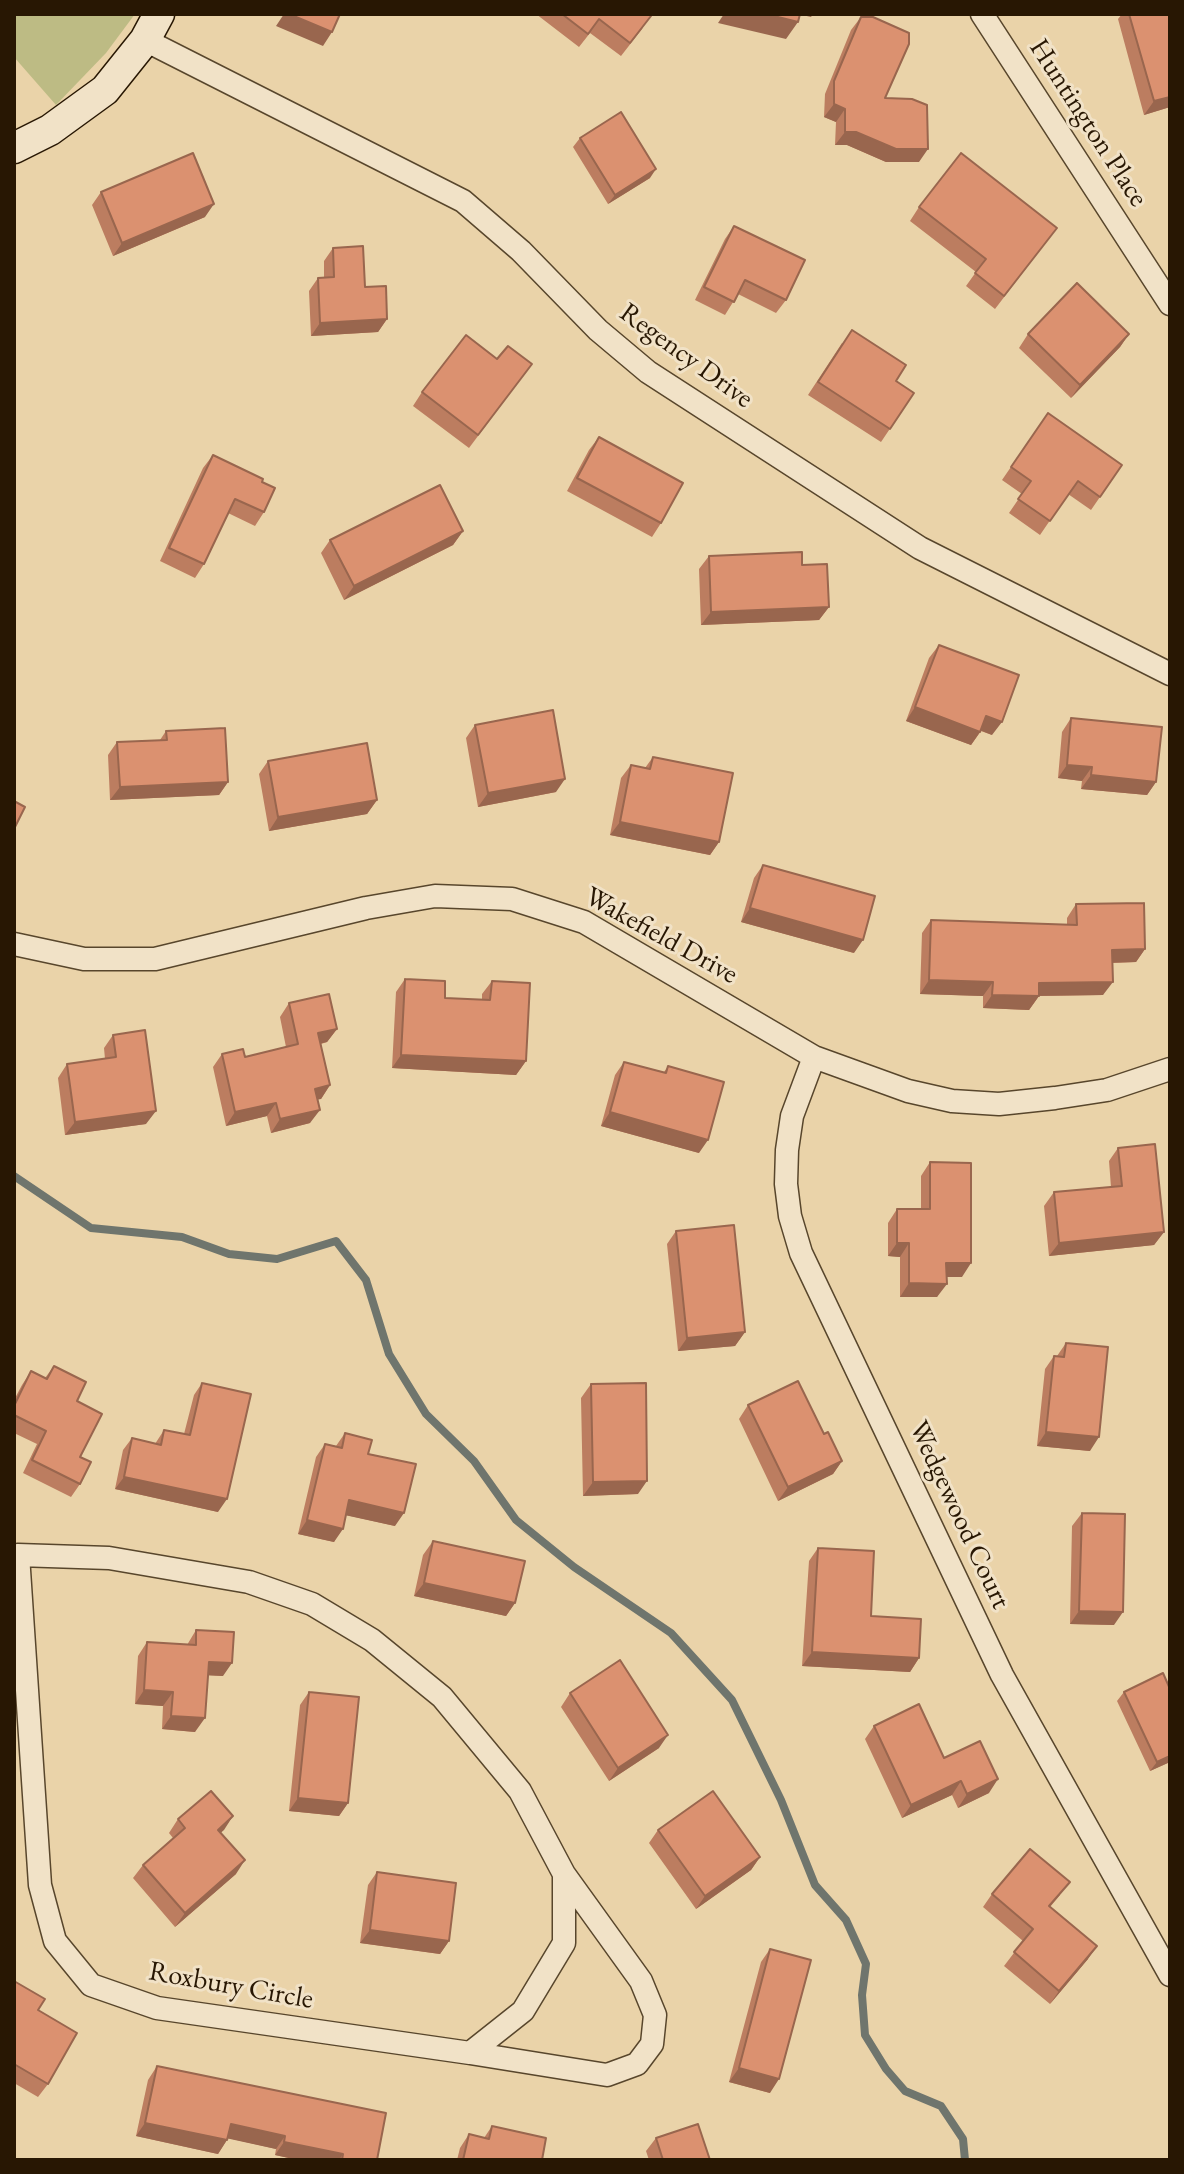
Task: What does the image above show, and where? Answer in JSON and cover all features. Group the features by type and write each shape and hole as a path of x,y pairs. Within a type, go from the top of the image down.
{"street":[{"name":"Huntington Place","path":"982,14 1170,304"},
{"path":"14,148 50,130 105,90 152,27"},
{"name":"Regency Drive","path":"152,27 463,201 521,251 598,330 648,372 920,548 1169,669"},
{"name":"Wakefield Drive","path":"14,944 84,959 155,959 366,908 435,896 512,899 584,922 814,1057 908,1091 952,1101 999,1104 1107,1090 1170,1069"},
{"name":"Wedgewood Court","path":"814,1057 792,1116 787,1150 786,1184 790,1216 801,1253 1002,1675 1170,1975"},
{"name":"Roxbury Circle","path":"16,1555 109,1558 249,1582 312,1604 372,1640 442,1697 520,1791 564,1874 641,1981 655,2015 652,2044 637,2064 607,2075 157,2008 91,1985 55,1941 40,1885 16,1555"},
{"name":"Roxbury Circle","path":"470,2053 523,2011 564,1943 564,1874"}],"shaded area":[{"path":"14,14 135,14 106,53 56,105 14,57"}],"building":[{"path":"289,14 340,14 332,32"},
{"path":"562,14 651,16 630,43 599,19 588,34"},
{"path":"766,14 800,14 798,22"},
{"path":"1129,14 1170,14 1170,97 1154,101"},
{"path":"861,17 873,17 909,33 909,44 885,98 912,99 927,105 928,149 896,149 856,132 845,132 845,109 834,104 834,81"},
{"path":"621,112 656,169 615,195 580,138"},
{"path":"193,153 214,204 122,243 101,192"},
{"path":"961,153 1057,228 1004,296 975,273 986,259 919,207"},
{"path":"734,226 805,260 786,300 745,280 734,302 704,287"},
{"path":"363,246 365,287 386,286 387,319 320,323 318,278 334,277 333,248"},
{"path":"1077,283 1129,334 1080,385 1028,334"},
{"path":"852,330 906,365 896,381 914,393 890,429 818,382"},
{"path":"466,335 497,359 508,346 532,364 478,435 422,392"},
{"path":"1048,413 1122,465 1100,497 1078,481 1050,521 1018,499 1031,481 1011,467"},
{"path":"599,437 683,483 661,523 577,478"},
{"path":"213,455 275,488 264,512 235,499 204,564 169,548"},
{"path":"440,485 463,531 354,586 330,540"},
{"path":"802,552 802,565 827,564 829,607 711,612 709,556"},
{"path":"939,645 1019,675 1002,722 986,716 980,732 915,707"},
{"path":"553,710 565,779 488,793 475,725"},
{"path":"1071,718 1162,727 1156,782 1091,775 1092,767 1067,765"},
{"path":"225,728 228,782 120,787 117,742 167,740 166,731"},
{"path":"367,743 377,800 278,817 268,761"},
{"path":"653,757 733,773 719,842 620,822 631,765 650,769"},
{"path":"14,801 25,807 14,829"},
{"path":"763,865 875,896 863,940 750,908"},
{"path":"1144,903 1145,949 1112,950 1113,982 1039,983 1039,996 992,995 993,982 929,980 931,920 1077,925 1076,904"},
{"path":"405,979 445,981 445,998 490,1000 492,981 530,983 526,1061 401,1055"},
{"path":"329,994 337,1029 318,1033 330,1085 315,1089 320,1110 280,1119 276,1103 235,1112 222,1054 243,1049 245,1057 298,1044 289,1003"},
{"path":"145,1030 156,1111 75,1122 67,1064 116,1057 113,1035"},
{"path":"624,1062 666,1073 668,1066 724,1082 708,1140 610,1112"},
{"path":"1155,1144 1164,1232 1059,1243 1054,1192 1122,1186 1118,1148"},
{"path":"930,1162 971,1163 971,1263 946,1263 947,1284 909,1283 909,1243 897,1243 897,1209 930,1209"},
{"path":"734,1225 745,1332 687,1338 676,1231"},
{"path":"1066,1343 1108,1347 1099,1437 1046,1432 1054,1356 1064,1357"},
{"path":"54,1366 86,1382 77,1401 102,1414 80,1457 91,1462 80,1484 32,1460 46,1431 14,1415 14,1406 31,1371 47,1379"},
{"path":"798,1381 824,1434 828,1432 842,1461 788,1487 748,1405"},
{"path":"202,1383 251,1394 227,1499 124,1477 132,1438 161,1445 164,1430 190,1435"},
{"path":"646,1383 647,1481 593,1482 591,1384"},
{"path":"345,1433 372,1440 368,1454 416,1464 404,1513 349,1500 343,1529 307,1520 325,1444 342,1448"},
{"path":"1082,1513 1125,1514 1123,1612 1079,1611"},
{"path":"433,1541 525,1561 515,1603 424,1583"},
{"path":"818,1548 874,1551 871,1616 921,1619 919,1658 812,1652"},
{"path":"196,1630 234,1632 232,1663 209,1662 205,1718 171,1716 173,1692 144,1690 147,1642 196,1645"},
{"path":"620,1660 668,1735 618,1768 570,1693"},
{"path":"1163,1673 1170,1689 1170,1756 1157,1762 1124,1692"},
{"path":"309,1692 359,1697 348,1803 298,1798"},
{"path":"919,1704 944,1758 980,1741 998,1779 967,1794 961,1781 911,1805 874,1726"},
{"path":"211,1791 233,1816 218,1830 245,1860 185,1913 143,1865 185,1828 178,1819"},
{"path":"713,1791 760,1857 705,1896 658,1830"},
{"path":"1030,1849 1070,1882 1049,1906 1097,1946 1059,1991 1014,1952 1033,1929 992,1894"},
{"path":"377,1872 456,1883 449,1941 370,1930"},
{"path":"770,1949 811,1960 779,2079 739,2068"},
{"path":"14,1981 45,1999 38,2010 77,2033 48,2084 14,2064"},
{"path":"157,2066 386,2113 377,2160 342,2160 343,2154 284,2142 285,2136 231,2124 227,2140 145,2123"},
{"path":"698,2124 710,2160 663,2160 656,2138"},
{"path":"492,2126 546,2138 542,2160 463,2160 469,2134 489,2139"}],"waterway":[{"path":"14,1176 91,1228 182,1237 229,1254 277,1259 336,1241 366,1280 389,1354 426,1414 474,1461 516,1520 574,1567 671,1633 732,1700 781,1800 815,1885 846,1920 866,1964 862,1995 865,2035 886,2069 905,2091 941,2106 963,2139 965,2160"}]}
